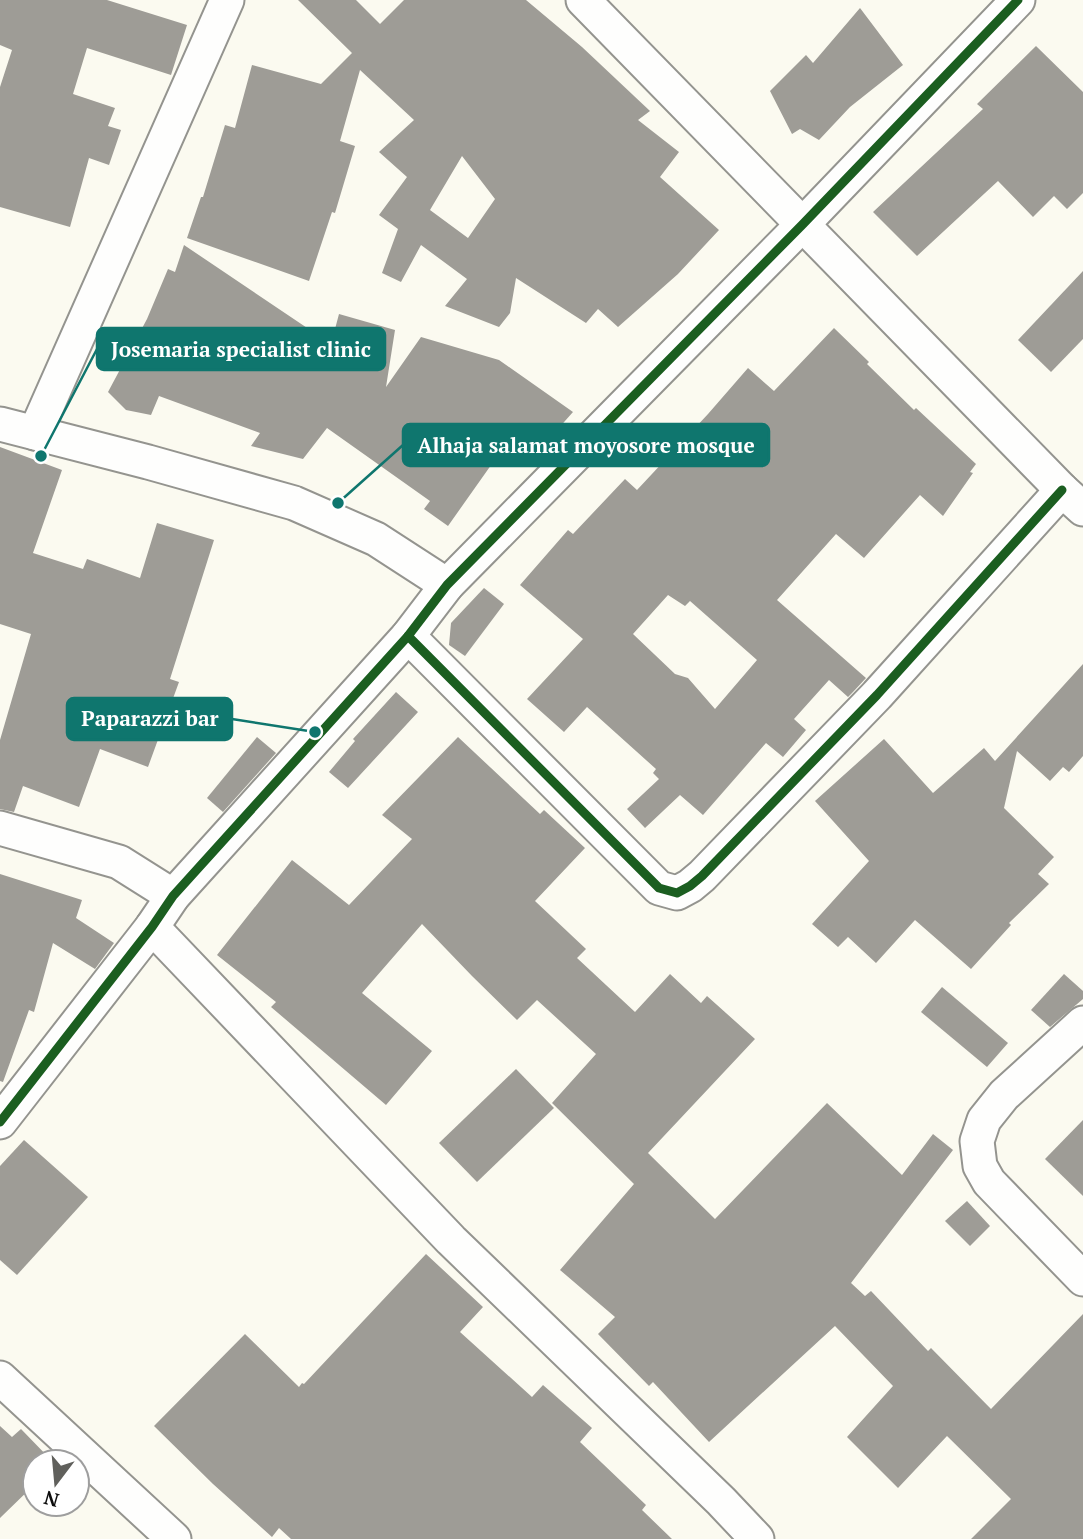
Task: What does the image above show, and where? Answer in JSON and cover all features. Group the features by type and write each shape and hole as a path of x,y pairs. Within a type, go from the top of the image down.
{"street":[{"path":"35,433 227,0"},
{"path":"408,636 659,888 677,893 702,876 877,695 1073,499 583,0"},
{"path":"0,1122 152,927 173,896 408,636 447,585 803,224 1018,0"},
{"path":"0,424 294,503 376,539 447,585"},
{"path":"0,828 119,862 173,896"},
{"path":"152,927 451,1240 757,1539"},
{"path":"1083,1023 1004,1095 984,1120 977,1142 980,1166 989,1182 1083,1279"},
{"path":"0,1378 170,1538"}],"building":[{"path":"0,0 107,0 187,25 171,75 87,48 73,94 115,108 108,126 121,130 109,165 89,158 70,227 0,207 0,87 12,50 0,45"},
{"path":"298,0 356,0 380,24 404,0 526,0 582,47 650,111 638,120 679,152 660,177 719,230 678,274 618,327 598,309 586,323 516,278 510,313 499,327 445,306 467,279 421,245 401,282 382,273 398,229 379,215 407,177 379,152 414,120 360,70 340,141 355,146 335,213 332,212 309,281 187,238 225,125 235,128 252,65 321,84 352,53","holes":["462,156 495,199 468,238 430,210"]},
{"path":"860,8 903,65 850,107 819,140 800,129 792,134 770,91 806,55 813,63"},
{"path":"1036,46 1083,92 1083,193 1067,209 1054,196 1033,217 998,181 917,256 873,212 983,109 977,104"},
{"path":"184,245 331,344 339,314 395,330 386,387 421,337 499,360 573,412 524,467 501,451 448,526 424,509 430,501 327,428 303,459 251,446 260,433 159,396 151,415 126,410 108,392 147,319 168,269 175,272"},
{"path":"1083,271 1083,339 1051,372 1018,340"},
{"path":"834,328 914,410 916,408 976,464 970,472 973,473 943,516 920,495 864,558 836,534 777,600 866,678 848,697 829,680 794,719 806,730 783,757 766,743 703,815 680,795 645,828 627,809 659,779 653,773 656,769 587,707 564,732 527,699 583,639 520,585 568,530 573,534 625,479 637,490 748,368 774,391","holes":["668,595 685,606 690,601 757,660 715,709 688,678 675,674 633,634"]},
{"path":"0,447 62,470 33,553 83,569 87,559 140,578 157,523 214,540 170,679 179,682 148,767 100,749 79,807 23,786 14,812 0,809 0,740 31,634 0,624"},
{"path":"484,588 504,604 465,656 449,645 451,623"},
{"path":"1083,664 1083,756 1069,772 1063,767 1050,781 1017,751 1004,808 1054,857 1038,874 1049,884 1009,923 1011,925 971,969 915,920 876,963 848,937 838,947 812,924 869,861 815,801 884,739 933,793 984,748 995,761"},
{"path":"396,692 418,712 348,788 329,772 355,741 353,739"},
{"path":"257,737 276,753 223,812 207,798"},
{"path":"458,737 540,814 544,810 585,848 535,901 586,949 577,958 635,1012 670,974 701,1003 707,996 755,1039 648,1153 715,1219 827,1103 902,1175 933,1134 953,1150 851,1283 865,1296 871,1291 928,1351 931,1348 991,1409 1083,1314 1083,1539 971,1539 1011,1499 947,1436 898,1488 847,1437 893,1386 835,1326 709,1442 653,1382 649,1386 598,1334 615,1317 560,1270 634,1184 552,1103 596,1054 537,1000 517,1020 422,924 362,993 432,1051 386,1105 271,1007 276,1002 217,955 292,860 349,905 412,839 382,815"},
{"path":"0,874 82,900 76,918 114,943 95,969 53,943 34,1012 29,1010 3,1082 0,1081"},
{"path":"1064,974 1083,991 1083,999 1050,1027 1031,1010"},
{"path":"942,987 1008,1043 987,1067 921,1012"},
{"path":"516,1069 554,1108 477,1182 439,1143"},
{"path":"1083,1120 1083,1196 1045,1159"},
{"path":"24,1140 88,1197 17,1275 0,1260 0,1166"},
{"path":"967,1201 990,1226 970,1246 945,1221"},
{"path":"426,1254 483,1307 460,1332 532,1397 543,1385 592,1428 580,1442 646,1505 642,1510 672,1539 291,1539 279,1528 272,1537 154,1426 245,1334 299,1387 304,1384"},
{"path":"0,1426 12,1437 21,1429 39,1448 21,1448 21,1498 0,1518"}],"cycle path":[{"path":"0,1122 152,927 173,896 408,636 447,585 803,224 1018,0"},
{"path":"408,636 659,888 677,893 702,876 877,695 1062,490"}],"place":[{"name":"Josemaria specialist clinic","path":"41,456"},
{"name":"Alhaja salamat moyosore mosque","path":"338,503"},
{"name":"Paparazzi bar","path":"315,732"}]}
